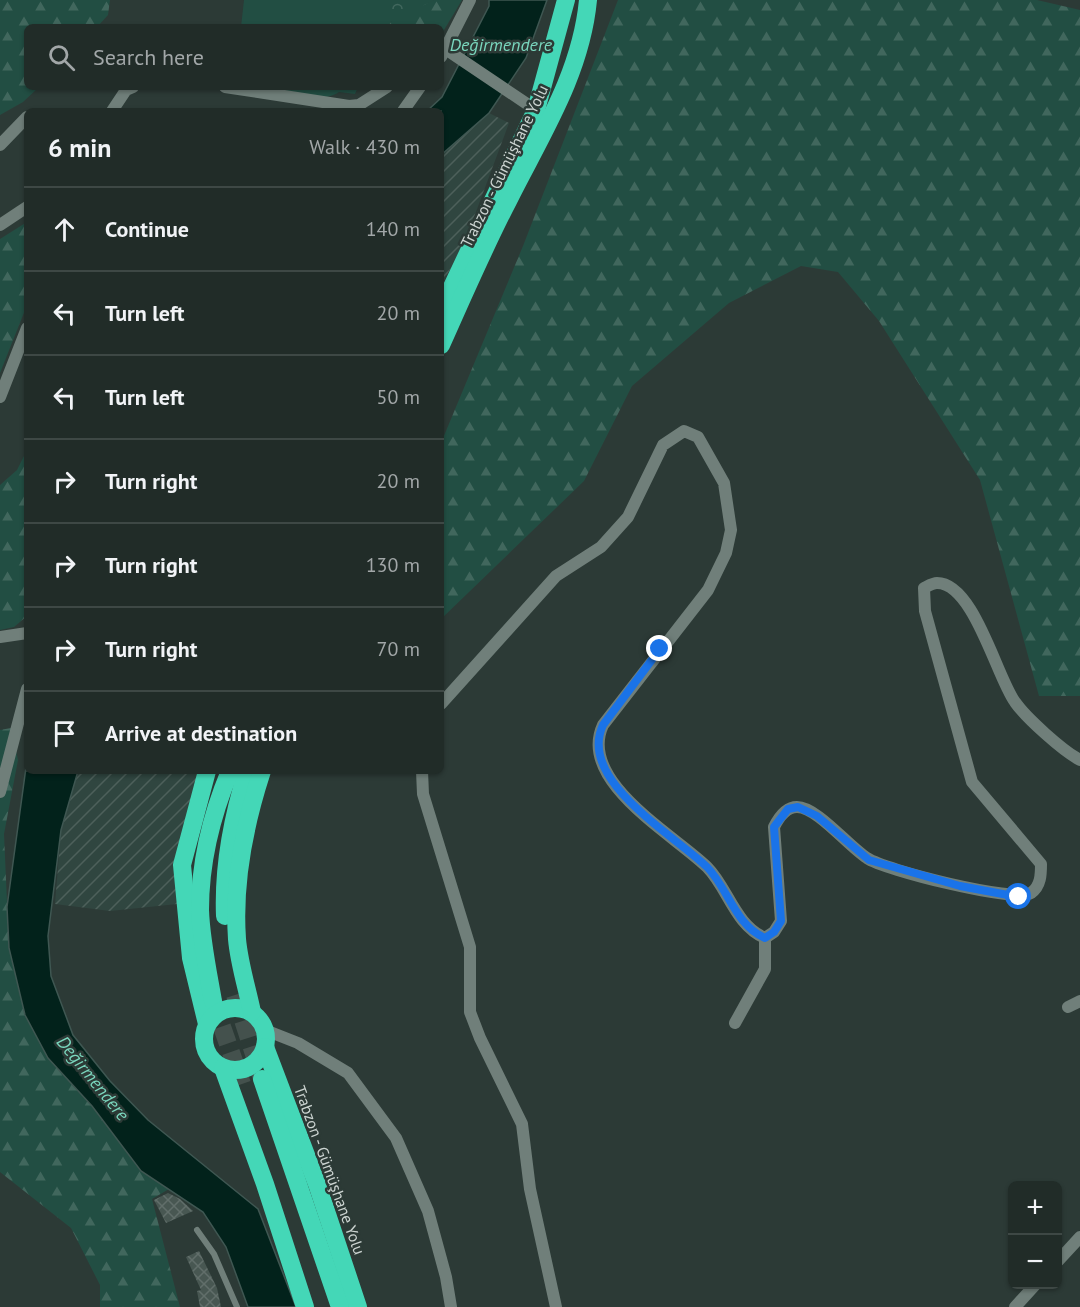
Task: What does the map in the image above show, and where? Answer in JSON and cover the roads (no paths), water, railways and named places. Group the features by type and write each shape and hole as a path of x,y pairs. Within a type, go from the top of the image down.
{"highway":[{"name":"Trabzon - Gümüşhane Yolu","path":"444,303 531,107 566,0"},
{"name":"Trabzon - Gümüşhane Yolu","path":"444,339 508,200 553,118 577,58 588,0"},
{"path":"206,774 182,866 191,958 207,1024"},
{"path":"213,1001 200,912 202,871 218,799 229,774"},
{"path":"236,995 226,939 224,891 234,813 246,774"},
{"name":"Trabzon - Gümüşhane Yolu","path":"261,774 248,816 238,865 237,942 252,1012 265,1039 358,1307"},
{"path":"252,1012 244,1008 226,1008 212,1017 204,1033 206,1050 210,1058 223,1068 232,1070 249,1067 256,1062 265,1039"},
{"path":"223,1068 265,1184 304,1307"},
{"name":"Trabzon - Gümüşhane Yolu","path":"262,1078 340,1307"},
{"path":"242,1084 317,1307"}],"street":[{"path":"470,0 446,51 531,107"},
{"path":"114,108 126,90"},
{"path":"245,90 349,106 359,105 382,90"},
{"path":"405,108 418,90"},
{"path":"0,145 24,120"},
{"path":"0,225 24,209"},
{"path":"0,397 24,336"},
{"path":"444,701 556,576 602,548 628,517 663,445 684,431 698,437 724,483 731,530 726,553 708,590 603,725 597,739 599,759 630,803 709,869 733,907 755,934 765,938"},
{"path":"765,938 774,932 781,921 774,827 788,809 798,807 817,816 869,860 960,886 1019,897 1032,892 1041,879 1041,864 972,782 925,611 924,588 937,583 954,588 982,630 1015,702 1068,753 1080,760"},
{"path":"0,638 24,634"},
{"path":"0,792 24,700"},
{"path":"422,774 423,794 470,947 470,1012 480,1038 522,1124 530,1189 556,1307"},
{"path":"735,1023 765,969 765,938"},
{"path":"1068,1007 1080,1001"},
{"path":"265,1039 298,1042 348,1073 396,1138 428,1211 452,1307"},
{"path":"1062,1257 1080,1237"},
{"path":"1015,1307 1031,1289"}],"lane":[{"path":"197,1230 214,1254 237,1307"}],"water":[{"name":"Değirmendere","path":"489,0 547,0 526,58 489,113 444,152 444,108 430,108 442,97 489,6"},
{"name":"Değirmendere","path":"25,774 77,774 61,830 48,936 51,976 73,1035 110,1081 148,1120 258,1209 296,1307 248,1307 226,1247 203,1212 141,1171 92,1106 48,1058 25,1015 9,948 7,907"}],"tunnel":[{"path":"235,995 262,1079"},
{"path":"213,1001 242,1084"}]}
